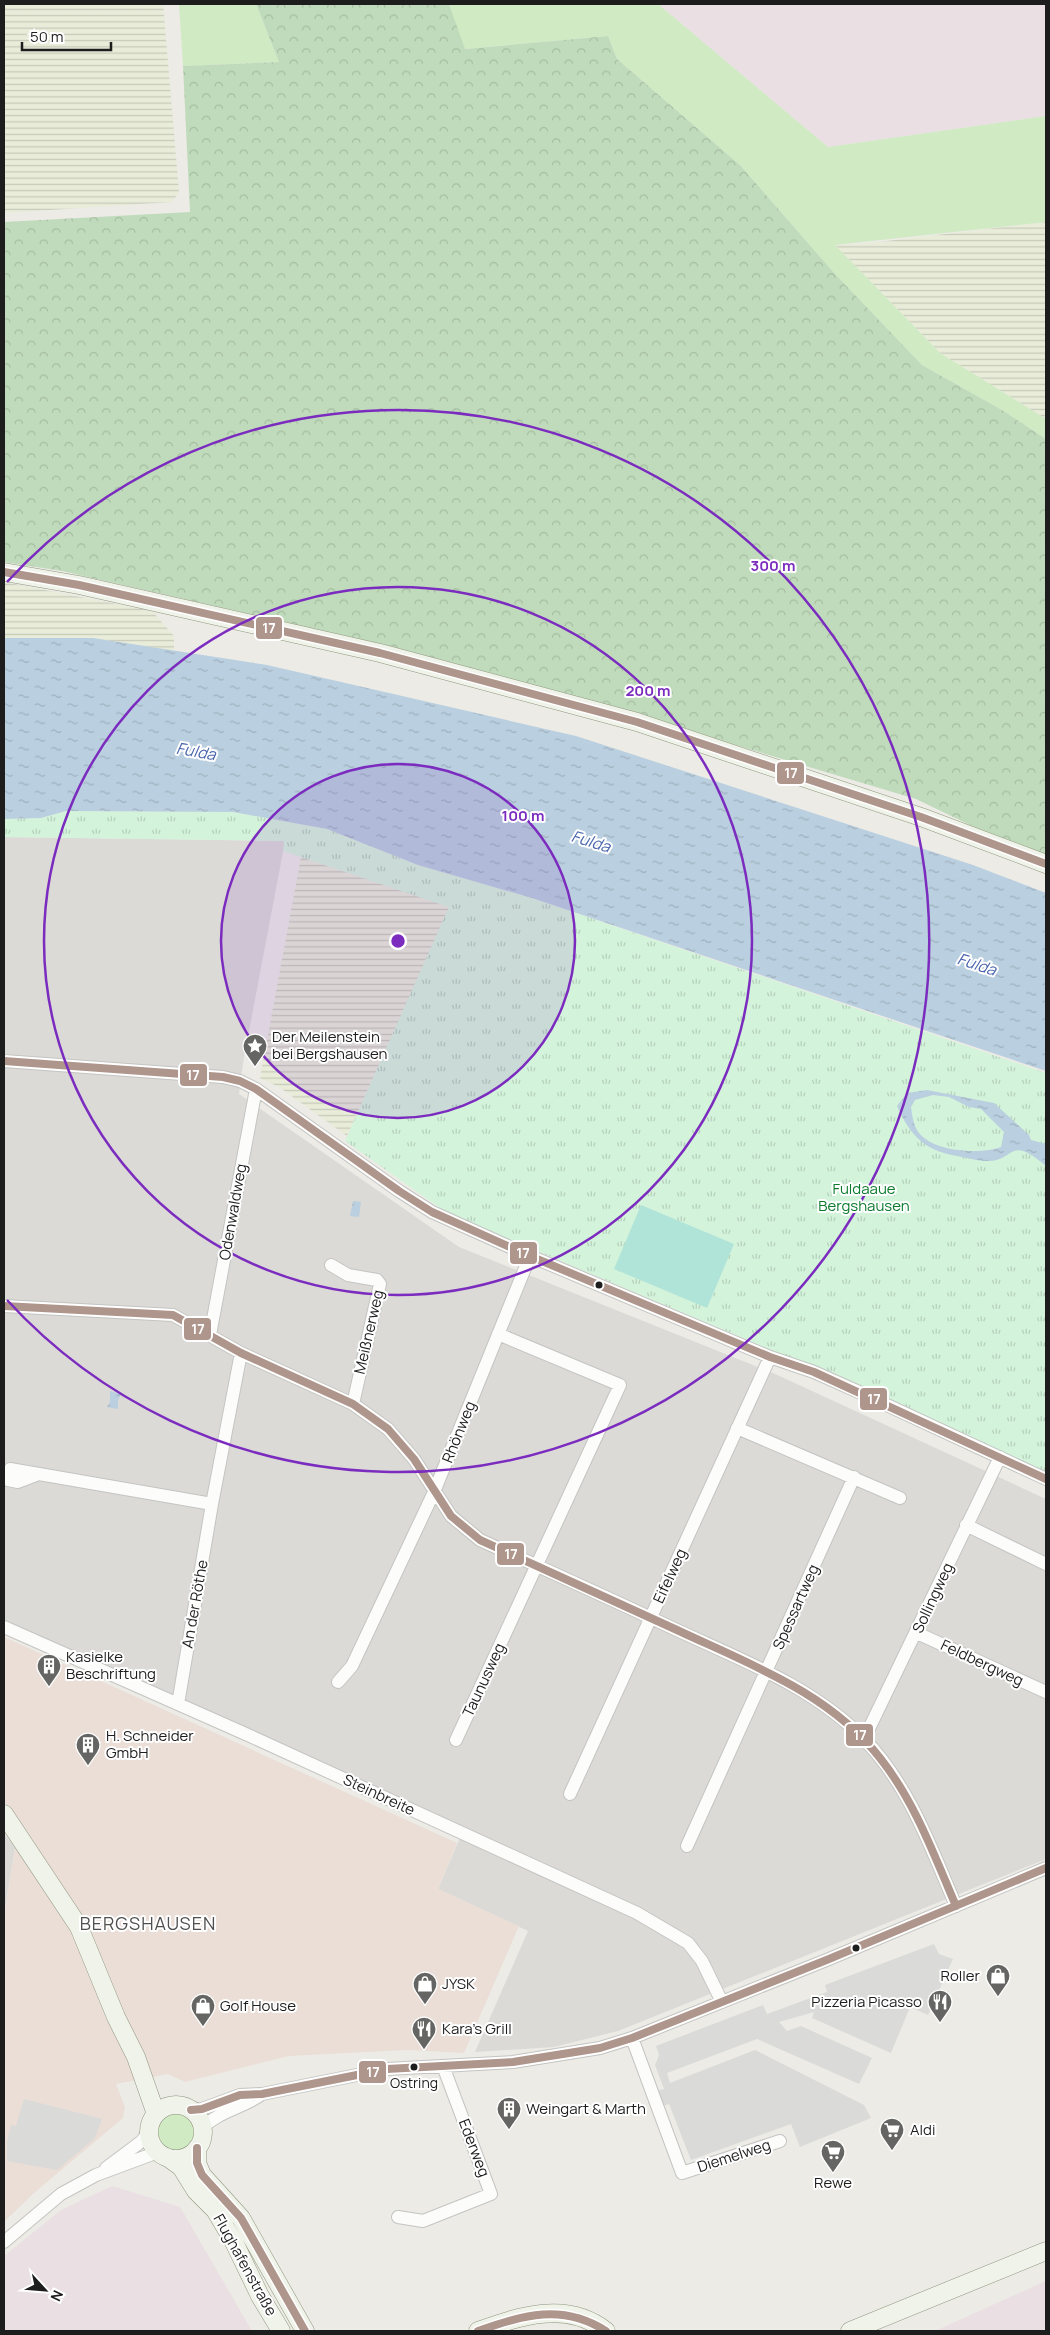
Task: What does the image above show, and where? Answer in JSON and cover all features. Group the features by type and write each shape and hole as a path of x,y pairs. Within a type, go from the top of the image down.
{"street":[{"path":"4,572 79,585 380,652 638,722 921,817 1039,862"},
{"path":"4,1061 223,1077 240,1081 256,1089 432,1212 530,1256 770,1357 814,1372 1046,1479"},
{"name":"Odenwaldweg","path":"210,1335 256,1089"},
{"name":"Rhönweg","path":"338,1682 352,1666 434,1492 530,1256"},
{"name":"Meißnerweg","path":"331,1264 348,1274 377,1280 380,1284 353,1404"},
{"path":"4,1306 173,1315 241,1353 353,1404 388,1428 414,1459 451,1516 480,1540 767,1671 824,1704 864,1739 900,1784 923,1830 956,1906"},
{"name":"Taunusweg","path":"456,1740 620,1385 498,1334"},
{"name":"An der Röthe","path":"178,1704 212,1504 241,1353"},
{"name":"Eifelweg","path":"570,1794 770,1357"},
{"path":"737,1428 900,1498"},
{"name":"Sollingweg","path":"864,1739 917,1633 966,1525 1000,1457"},
{"path":"39,1474 212,1504"},
{"name":"Spessartweg","path":"687,1846 854,1477"},
{"path":"966,1525 1046,1564"},
{"name":"Steinbreite","path":"4,1627 637,1913 688,1943 697,1955 722,2002"},
{"name":"Feldbergweg","path":"917,1633 1046,1692"},
{"path":"4,1814 79,1927 136,2057 156,2114"},
{"path":"4,2242 61,2194 96,2175 142,2141 149,2131 156,2114 172,2106 178,2105 191,2110 202,2109 240,2095 262,2094 387,2069 513,2062 600,2048 632,2038 722,2002 1046,1868"},
{"name":"Diemelweg","path":"632,2038 682,2173 780,2141"},
{"path":"136,2057 172,2106"},
{"name":"Ederweg","path":"398,2217 423,2220 491,2194 443,2066"},
{"path":"202,2128 215,2117 241,2107 262,2094"},
{"path":"96,2175 163,2155 184,2157 197,2148 202,2135 200,2120 191,2110"},
{"path":"149,2131 153,2146 163,2155"},
{"name":"Flughafenstraße","path":"197,2148 197,2163 202,2176 241,2218 305,2331"},
{"name":"Flughafenstraße","path":"163,2155 181,2167 196,2191 215,2210 230,2234 260,2296 281,2331"},
{"path":"850,2331 1046,2252"},
{"path":"478,2331 532,2314 552,2312 571,2314 590,2320 606,2331"}],"shaded area":[{"path":"658,4 1046,4 1046,116 828,147"},
{"path":"4,837 285,841 243,1063 239,1094 459,1247 773,1373 1046,1499 1046,1859 618,2031 554,2047 475,2052 528,1931 438,1889 462,1833 184,1702 4,1621"},
{"path":"641,1205 734,1244 707,1308 614,1269"},
{"path":"4,1637 457,1843 438,1889 519,1926 464,2053 408,2050 289,2056 185,2082 168,2074 116,2084 125,2107 123,2118 34,2193 4,2222 4,1915 15,1848 29,1834 4,1802"},
{"path":"4,1833 15,1848 4,1915"},
{"path":"934,1944 939,1954 953,1959 928,2015 910,2007 891,2053 812,2018 814,2012 779,2022 787,2031 801,2026 872,2058 859,2084 757,2039 667,2073 670,2083 755,2050 864,2105 871,2118 800,2147 791,2124 691,2160 669,2104 662,2106 656,2091 664,2089 655,2065 659,2055 656,2046 763,2005 767,2014 827,1992 825,1985"},
{"path":"24,2099 102,2119 95,2138 57,2170 7,2161 7,2142 11,2125 16,2126"},
{"path":"112,2186 180,2207 252,2331 4,2331 4,2256 61,2210"},
{"path":"1046,2281 1046,2331 935,2331"}],"green space":[{"path":"4,4 163,4 179,192 172,202 4,213"},
{"path":"179,4 256,4 279,62 183,66"},
{"path":"256,4 449,4 465,49 608,36 617,59 740,165 835,274 922,365 1002,410 1046,439 1046,858 1032,855 916,799 588,701 394,647 62,571 4,562 4,222 190,212 183,66 279,62"},
{"path":"449,4 658,4 828,147 1046,116 1046,222 835,245 940,353 1046,419 1046,439 1002,410 922,365 835,274 740,165 617,59 608,36 464,49"},
{"path":"1046,222 1046,419 940,353 835,245 862,244"},
{"path":"4,582 152,611 174,636 174,651 93,638 4,638"},
{"name":"Fuldaaue Bergshausen","path":"66,811 233,812 327,829 418,865 532,898 1046,1073 1046,1473 908,1408 447,1213 345,1141 449,907 283,851 284,841 4,837 4,819 41,818"},
{"path":"301,857 450,907 347,1136 279,1087 260,1078"},
{"path":"176,2114 183,2115 189,2119 193,2125 193,2139 189,2145 183,2149 176,2150 169,2149 163,2145 159,2139 158,2132 159,2125 163,2119 169,2115"}],"water":[{"name":"Fulda","path":"4,638 93,638 267,665 576,736 973,865 1046,893 1046,1071 532,898 418,865 327,829 233,812 66,811 41,818 4,819"},
{"path":"927,1090 994,1103 1029,1135 1031,1140 1046,1144 1046,1166 1025,1151 1018,1150 1003,1158 985,1161 949,1154 930,1147 922,1142 908,1127 897,1106 907,1093","holes":["933,1095 949,1097 969,1107 981,1109 1004,1132 1001,1147 980,1151 956,1150 943,1147 923,1137 917,1130 913,1118 911,1107 915,1100"]},
{"path":"353,1201 361,1202 359,1217 350,1216"},
{"path":"110,1391 121,1394 118,1401 118,1409 107,1407 110,1402"}],"transit line":[{"name":"17","path":"4,572 79,585 380,653 637,722 921,817 1046,864"},
{"name":"17","path":"4,1061 223,1077 240,1081 256,1089 399,1191 432,1212 530,1256 770,1357 814,1372 1046,1479"},
{"name":"17","path":"4,1306 173,1315 241,1353 353,1404 388,1429 414,1459 451,1516 480,1540 760,1668 787,1682 837,1715 860,1735 880,1758 904,1793 932,1848 956,1906"},
{"name":"17","path":"191,2110 202,2109 240,2095 262,2094 387,2069 513,2062 600,2048 632,2038 829,1959 1046,1868"},
{"name":"17","path":"197,2148 197,2163 202,2175 241,2218 305,2331"},
{"name":"17","path":"478,2331 511,2320 543,2314 574,2317 590,2322 606,2331"}],"place":[{"name":"Der Meilenstein bei Bergshausen","path":"255,1067"},
{"name":"Kasielke Beschriftung","path":"49,1687"},
{"name":"H. Schneider GmbH","path":"88,1766"},
{"name":"Roller","path":"998,1997"},
{"name":"JYSK","path":"425,2005"},
{"name":"Pizzeria Picasso","path":"940,2023"},
{"name":"Golf House","path":"203,2027"},
{"name":"Kara's Grill","path":"424,2050"},
{"name":"Ostring","path":"414,2067"},
{"name":"Weingart & Marth","path":"509,2130"},
{"name":"Aldi","path":"892,2151"},
{"name":"Rewe","path":"833,2173"}],"district":[{"name":"BERGSHAUSEN","path":"148,1924"}]}
